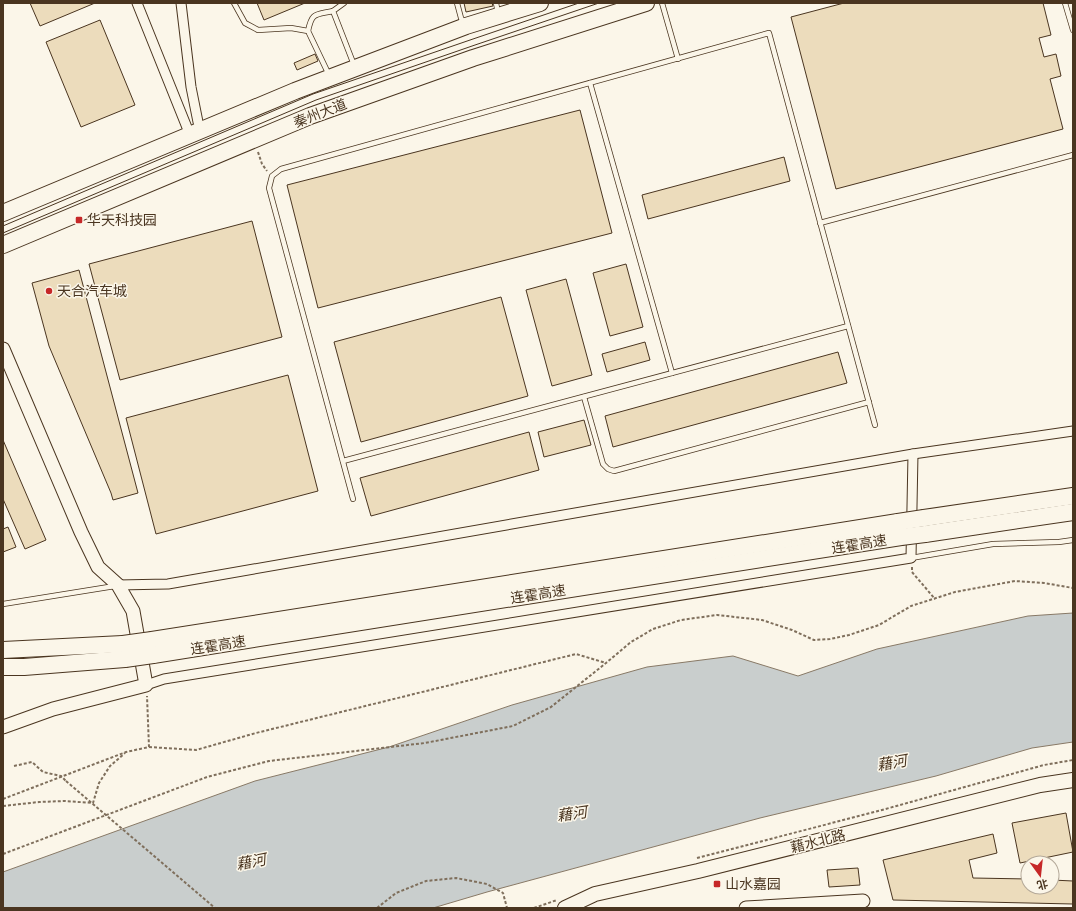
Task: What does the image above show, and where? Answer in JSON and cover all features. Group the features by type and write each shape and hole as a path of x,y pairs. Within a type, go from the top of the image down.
{"highway":[{"name":"秦州大道","path":"3,213 196,132 330,78 466,26 497,10 540,3"},
{"name":"秦州大道","path":"3,245 310,116 473,58 646,3"},
{"name":"连霍高速","path":"3,666 24,667 124,651 362,621 924,526 1073,496"},
{"name":"连霍高速","path":"924,526 1073,512"},
{"name":"连霍高速","path":"3,650 124,651"}],"main road":[{"name":"藉水北路","path":"562,903 595,894 698,871 1040,785 1073,780"},
{"name":"藉水北路","path":"587,908 597,904 1009,799 1073,786"}],"street":[{"path":"137,3 196,132"},
{"path":"181,3 191,87 198,122 196,132"},
{"path":"3,349 81,532 98,567 118,585 133,611 146,685"},
{"path":"118,585 168,584 913,454 1073,430"},
{"path":"3,727 53,709 164,679 910,558 913,454"},
{"path":"746,908 863,904"}],"lane":[{"path":"234,3 245,23 258,30 291,28 308,31"},
{"path":"330,78 308,31 311,19 316,14 333,11 344,3"},
{"path":"457,3 461,18 466,26"},
{"path":"662,3 678,59"},
{"path":"1066,3 1073,30"},
{"path":"333,11 356,68"},
{"path":"353,500 269,188 272,176 281,168 769,33 875,425"},
{"path":"590,83 672,373"},
{"path":"820,224 1073,155"},
{"path":"343,461 848,326"},
{"path":"584,396 603,464 608,469 614,471 869,402"},
{"path":"910,558 993,544 1059,542 1073,540"},
{"path":"3,604 118,585"}],"path":[{"path":"254,139 262,164 272,176"},
{"path":"910,558 912,572 934,599"},
{"path":"3,854 208,777 269,761 425,743 513,726 551,707 606,664 631,642 653,629 681,620 717,615 762,620 814,640 830,639 849,635 879,625 911,606 955,592 1016,581 1044,583 1073,588"},
{"path":"3,799 126,752 149,747 196,750 256,733 576,654 606,664"},
{"path":"146,685 149,747"},
{"path":"93,803 99,784 106,772 110,766 126,752"},
{"path":"694,859 882,810 1044,765 1073,760"},
{"path":"14,766 32,762 43,772 61,776 215,908"},
{"path":"3,806 65,801 93,803"},
{"path":"377,908 396,893 426,881 456,878 486,884 502,893 507,908"},
{"path":"534,908 562,903"}],"water":[{"name":"藉河","path":"1073,613 1073,742 1032,748 936,776 760,818 433,908 3,908 3,872 255,781 389,747 512,705 647,667 733,656 798,676 877,649 1028,616"}],"building":[{"path":"30,3 95,3 40,26"},
{"path":"257,3 305,3 264,20"},
{"path":"464,3 492,3 493,6 466,12"},
{"path":"844,3 1043,3 1051,35 1039,38 1044,57 1056,54 1061,76 1050,79 1063,129 836,189 791,17"},
{"path":"100,20 135,105 81,127 46,42"},
{"path":"315,54 318,61 297,70 294,63"},
{"path":"580,110 612,233 318,308 287,185"},
{"path":"784,157 790,181 648,219 642,195"},
{"path":"252,221 282,337 120,380 89,264"},
{"path":"626,264 643,327 610,336 593,273"},
{"path":"79,270 138,493 113,500 49,346 32,283"},
{"path":"566,279 592,375 552,386 526,290"},
{"path":"501,297 528,396 361,442 334,342"},
{"path":"645,342 650,360 607,372 602,354"},
{"path":"838,352 847,383 613,447 605,416"},
{"path":"288,375 318,491 156,534 126,418"},
{"path":"584,420 591,445 544,457 538,432"},
{"path":"529,432 539,470 371,516 360,478"},
{"path":"3,440 46,540 25,549 3,499"},
{"path":"8,527 16,547 3,552 3,529"},
{"path":"1066,813 1073,852 1059,855 1020,855 1020,863 1012,823"},
{"path":"993,834 997,853 969,860 973,878 1020,879 1020,895 1060,895 1060,880 1073,881 1073,904 893,900 883,860"},
{"path":"858,868 860,885 829,887 827,870"}],"tram line":[{"path":"3,226 313,94 579,3"},
{"path":"3,233 316,100 599,3"}],"place":[{"name":"华天科技园","path":"79,220"},
{"name":"天合汽车城","path":"49,291"},
{"name":"山水嘉园","path":"717,884"}]}
